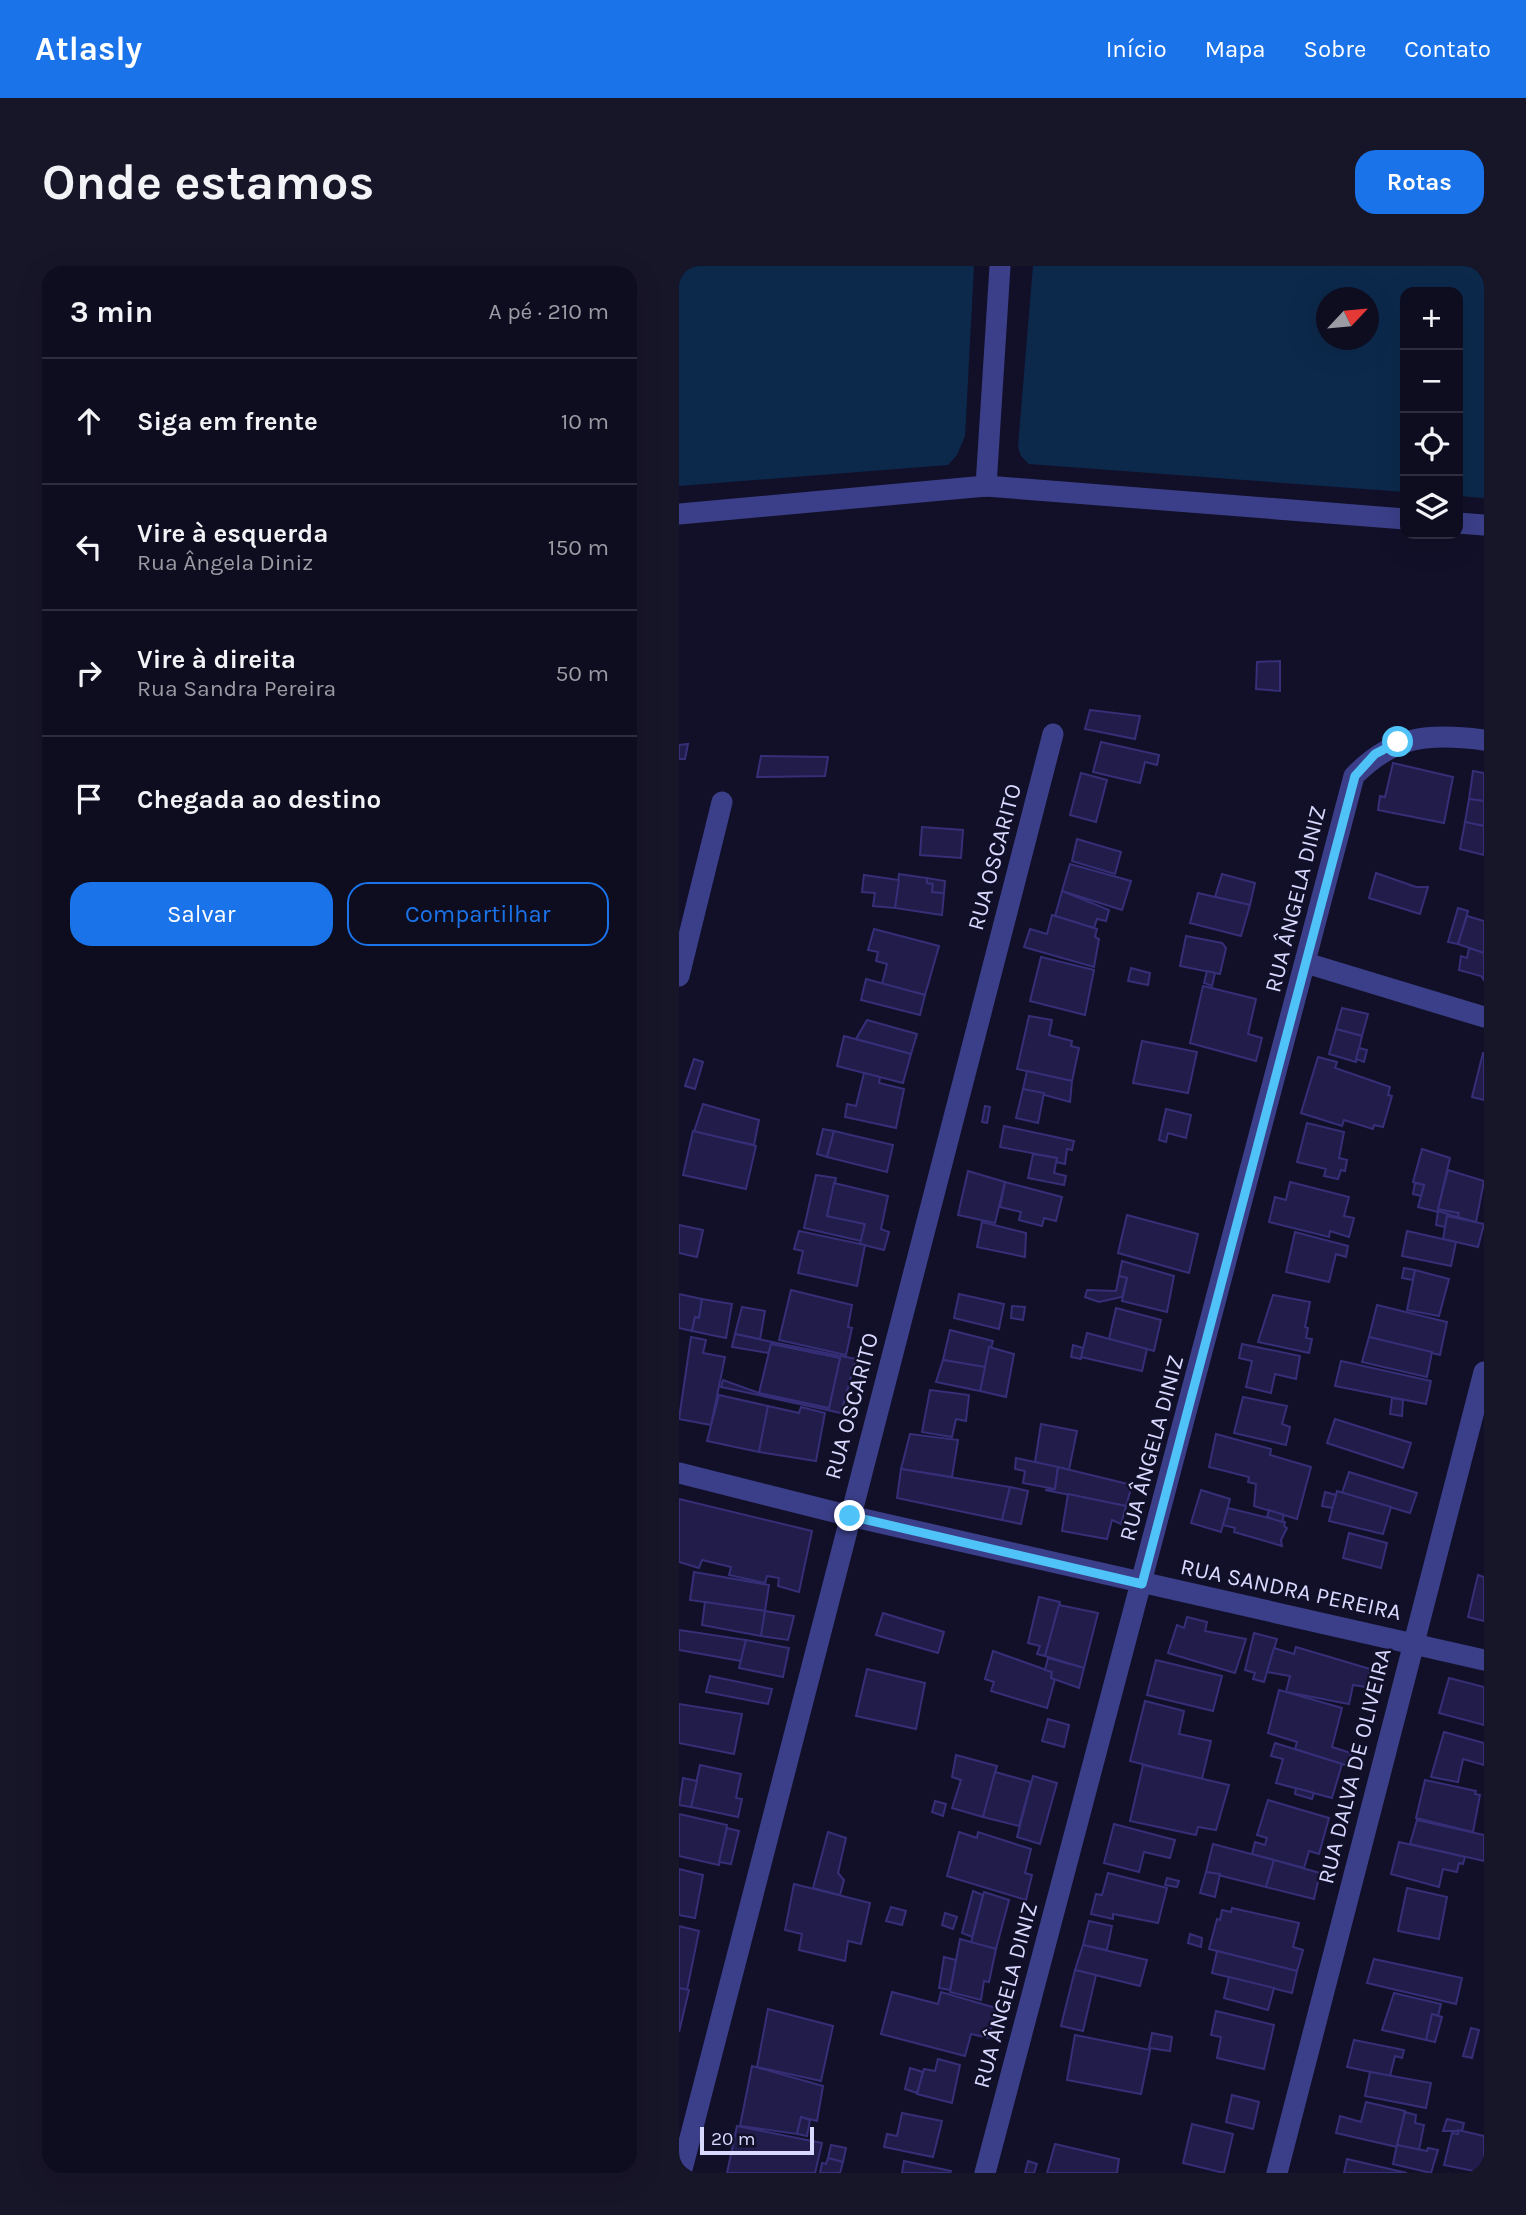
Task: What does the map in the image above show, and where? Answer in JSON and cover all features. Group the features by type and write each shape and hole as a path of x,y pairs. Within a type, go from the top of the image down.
{"street":[{"path":"986,486 1000,266"},
{"path":"679,514 986,486 1400,519"},
{"path":"1463,523 1484,525"},
{"name":"RUA OSCARITO","path":"681,2173 1053,734"},
{"name":"RUA ÂNGELA DINIZ","path":"985,2173 1355,776 1375,754 1398,742 1431,737 1484,740"},
{"path":"679,976 722,802"},
{"path":"1307,963 1484,1017"},
{"name":"RUA DALVA DE OLIVEIRA","path":"1277,2173 1412,1642 1484,1372"},
{"name":"RUA SANDRA PEREIRA","path":"679,1474 1142,1584 1484,1660"}],"water":[{"path":"679,266 974,266 965,436 957,455 948,465 679,486"},
{"path":"1033,266 1484,266 1484,498 1463,496 1463,287 1400,287 1400,492 1029,464 1021,456 1018,447"}],"building":[{"path":"1280,661 1280,691 1256,689 1257,662"},
{"path":"1090,710 1140,716 1135,739 1085,729"},
{"path":"1101,742 1159,755 1157,765 1145,762 1140,783 1093,772"},
{"path":"688,744 685,759 679,759 679,745"},
{"path":"761,756 828,757 825,776 757,777"},
{"path":"1393,763 1453,777 1444,823 1378,810 1380,796 1385,797"},
{"path":"1473,771 1484,773 1484,801 1469,799"},
{"path":"1081,773 1107,780 1096,822 1070,815"},
{"path":"1469,799 1484,801 1484,826 1465,822"},
{"path":"1465,822 1484,826 1484,855 1460,849"},
{"path":"922,827 963,830 961,858 920,855"},
{"path":"1077,839 1121,852 1115,874 1072,861"},
{"path":"1070,864 1131,881 1122,910 1062,891"},
{"path":"1376,873 1416,887 1428,887 1420,914 1369,898"},
{"path":"899,874 927,878 927,883 933,884 932,892 944,893 942,915 895,908"},
{"path":"1222,874 1255,883 1250,905 1215,897"},
{"path":"864,875 899,880 895,908 873,906 875,893 862,892"},
{"path":"927,878 945,881 944,893 932,892 933,884 927,883"},
{"path":"1062,891 1109,910 1106,921 1097,919 1094,928 1055,916"},
{"path":"1198,893 1250,905 1241,936 1190,923"},
{"path":"1458,908 1468,911 1458,944 1448,942"},
{"path":"1052,915 1097,929 1095,937 1099,939 1094,967 1024,947 1030,929 1047,934"},
{"path":"1467,916 1484,921 1484,953 1458,944"},
{"path":"874,929 939,946 925,995 882,984 887,964 876,961 878,952 868,950"},
{"path":"1186,936 1222,943 1226,948 1220,974 1180,966"},
{"path":"1469,948 1484,953 1484,980 1481,976 1459,970 1461,956 1467,958"},
{"path":"1041,957 1094,970 1085,1015 1030,1001"},
{"path":"1131,968 1150,973 1148,985 1128,981"},
{"path":"1207,971 1215,973 1212,986 1204,983"},
{"path":"866,979 925,995 920,1015 861,1000"},
{"path":"1203,986 1256,999 1248,1034 1262,1038 1256,1061 1190,1043"},
{"path":"1342,1008 1368,1014 1362,1036 1336,1029"},
{"path":"1029,1016 1052,1020 1049,1035 1072,1041 1071,1046 1079,1048 1072,1081 1017,1069"},
{"path":"867,1020 917,1034 911,1054 856,1039"},
{"path":"1336,1029 1362,1036 1356,1062 1329,1054"},
{"path":"844,1036 911,1054 903,1083 837,1066"},
{"path":"1142,1041 1197,1052 1188,1093 1133,1083"},
{"path":"1359,1048 1367,1050 1364,1062 1356,1059"},
{"path":"1484,1053 1484,1100 1472,1097"},
{"path":"1318,1057 1337,1062 1335,1068 1390,1087 1388,1095 1392,1096 1383,1127 1374,1125 1373,1129 1344,1120 1342,1126 1301,1113"},
{"path":"694,1059 703,1062 695,1089 685,1086"},
{"path":"1027,1071 1072,1081 1070,1102 1023,1089"},
{"path":"864,1073 880,1077 879,1083 904,1089 896,1128 845,1117 847,1104 856,1106"},
{"path":"1023,1089 1044,1093 1038,1123 1016,1118"},
{"path":"703,1104 759,1120 754,1145 694,1132"},
{"path":"985,1106 990,1107 987,1123 982,1122"},
{"path":"1166,1109 1191,1115 1186,1138 1168,1133 1166,1142 1159,1140"},
{"path":"1307,1123 1344,1132 1339,1158 1347,1160 1345,1171 1341,1170 1338,1179 1324,1176 1326,1169 1297,1162"},
{"path":"1004,1126 1074,1141 1072,1150 1067,1149 1065,1164 1056,1162 1057,1158 1000,1147"},
{"path":"823,1129 834,1131 827,1157 817,1154"},
{"path":"693,1131 756,1146 746,1189 683,1175"},
{"path":"834,1131 893,1145 887,1172 827,1157"},
{"path":"1422,1149 1450,1158 1438,1209 1459,1213 1458,1217 1418,1207 1424,1185 1413,1182"},
{"path":"1033,1154 1057,1158 1054,1173 1066,1176 1064,1185 1028,1178"},
{"path":"1448,1170 1484,1181 1476,1222 1458,1217 1459,1213 1438,1209"},
{"path":"968,1171 1005,1182 995,1223 958,1215"},
{"path":"816,1175 836,1178 827,1216 865,1224 861,1241 804,1228"},
{"path":"1005,1182 1062,1197 1056,1221 1044,1218 1042,1226 1019,1220 1021,1212 1000,1207"},
{"path":"1290,1182 1349,1197 1344,1216 1354,1218 1349,1237 1330,1231 1329,1237 1269,1222 1275,1197 1286,1200"},
{"path":"834,1183 888,1196 881,1229 889,1232 884,1250 860,1244 865,1224 827,1216"},
{"path":"1415,1183 1424,1185 1421,1196 1413,1194"},
{"path":"1438,1211 1448,1214 1445,1227 1436,1225"},
{"path":"1127,1215 1198,1234 1189,1273 1118,1253"},
{"path":"1447,1216 1484,1224 1478,1247 1443,1239"},
{"path":"982,1222 1026,1233 1025,1257 977,1247"},
{"path":"679,1225 703,1230 697,1257 679,1253"},
{"path":"799,1231 865,1245 857,1286 798,1273 803,1251 794,1249"},
{"path":"1407,1231 1456,1242 1451,1266 1402,1256"},
{"path":"1295,1232 1348,1246 1346,1257 1336,1254 1329,1282 1286,1272"},
{"path":"1122,1261 1174,1276 1167,1312 1122,1301 1127,1278 1119,1276"},
{"path":"1404,1268 1415,1270 1413,1280 1402,1278"},
{"path":"1415,1270 1449,1279 1439,1316 1407,1310"},
{"path":"1119,1276 1127,1278 1122,1297 1099,1302 1085,1297 1087,1290 1116,1291"},
{"path":"791,1290 852,1305 848,1327 852,1328 846,1355 779,1340"},
{"path":"679,1294 702,1299 699,1318 695,1317 692,1331 679,1328"},
{"path":"959,1294 1004,1304 999,1329 954,1318"},
{"path":"1273,1295 1310,1302 1305,1327 1308,1328 1306,1338 1312,1339 1309,1353 1258,1342"},
{"path":"702,1299 732,1304 726,1338 692,1331 695,1317 699,1318"},
{"path":"1377,1305 1447,1322 1440,1355 1369,1337"},
{"path":"1012,1306 1025,1307 1023,1320 1011,1318"},
{"path":"742,1307 765,1311 760,1339 735,1334"},
{"path":"1116,1308 1161,1320 1154,1351 1109,1339"},
{"path":"950,1330 993,1341 985,1367 943,1360"},
{"path":"1087,1333 1147,1349 1142,1371 1081,1357"},
{"path":"735,1334 772,1342 768,1353 732,1347"},
{"path":"691,1337 706,1340 703,1353 725,1357 711,1425 679,1419"},
{"path":"1369,1337 1432,1352 1427,1377 1362,1362"},
{"path":"772,1342 856,1359 841,1413 721,1387 723,1380 759,1393 829,1408 840,1358 771,1344"},
{"path":"771,1344 840,1358 829,1408 759,1393"},
{"path":"1242,1344 1300,1356 1296,1379 1275,1374 1271,1393 1246,1387 1252,1361 1239,1358"},
{"path":"1073,1345 1083,1348 1081,1359 1071,1357"},
{"path":"989,1347 1014,1354 1006,1397 980,1391"},
{"path":"943,1360 985,1367 980,1391 936,1382"},
{"path":"1341,1361 1431,1381 1426,1404 1335,1386"},
{"path":"930,1390 969,1395 966,1421 956,1419 952,1437 922,1432"},
{"path":"719,1395 768,1406 759,1452 707,1441"},
{"path":"1243,1397 1287,1406 1282,1424 1290,1427 1286,1445 1234,1433"},
{"path":"1392,1398 1403,1400 1402,1416 1390,1414"},
{"path":"768,1406 799,1413 801,1407 825,1413 816,1461 759,1452"},
{"path":"1335,1419 1411,1443 1403,1468 1327,1443"},
{"path":"1041,1424 1077,1431 1069,1470 1035,1462"},
{"path":"910,1434 958,1440 952,1477 901,1469"},
{"path":"1216,1434 1271,1449 1270,1455 1311,1467 1297,1519 1254,1506 1256,1484 1248,1482 1249,1477 1209,1467"},
{"path":"1016,1458 1058,1467 1055,1489 1023,1483 1025,1471 1015,1469"},
{"path":"1058,1467 1132,1485 1126,1506 1045,1490 1055,1489"},
{"path":"901,1469 1010,1487 1002,1520 897,1498"},
{"path":"1349,1472 1417,1493 1410,1513 1342,1493"},
{"path":"1010,1487 1028,1491 1021,1524 1002,1520"},
{"path":"1201,1490 1230,1499 1221,1532 1191,1523"},
{"path":"1337,1491 1391,1507 1383,1534 1329,1521"},
{"path":"1325,1492 1336,1495 1332,1508 1322,1506"},
{"path":"1068,1494 1126,1506 1121,1524 1112,1520 1107,1539 1062,1531"},
{"path":"679,1499 812,1531 799,1592 778,1586 779,1578 767,1576 765,1583 729,1575 731,1567 702,1560 699,1568 679,1562"},
{"path":"1228,1508 1285,1522 1284,1526 1287,1528 1281,1540 1282,1546 1234,1532 1235,1528 1223,1525"},
{"path":"1269,1510 1284,1515 1282,1522 1267,1517"},
{"path":"1349,1533 1387,1543 1381,1568 1343,1558"},
{"path":"694,1572 769,1585 765,1611 690,1600"},
{"path":"1478,1575 1484,1577 1484,1621 1468,1617"},
{"path":"1039,1597 1060,1602 1045,1656 1037,1654 1040,1646 1028,1643"},
{"path":"705,1602 765,1611 761,1636 702,1625"},
{"path":"1059,1605 1098,1613 1084,1668 1045,1656"},
{"path":"765,1611 794,1616 788,1640 761,1636"},
{"path":"883,1613 944,1632 938,1653 876,1635"},
{"path":"1187,1617 1207,1622 1205,1631 1246,1639 1235,1673 1168,1653 1177,1625 1184,1628"},
{"path":"679,1630 746,1640 741,1661 679,1650"},
{"path":"1254,1633 1277,1639 1264,1682 1253,1679 1255,1673 1245,1670"},
{"path":"746,1640 789,1648 783,1677 739,1668"},
{"path":"1296,1647 1370,1669 1366,1687 1353,1685 1349,1704 1286,1692 1290,1676 1267,1672 1274,1648 1294,1654"},
{"path":"993,1651 1052,1672 1051,1678 1055,1679 1047,1708 991,1691 994,1682 985,1679"},
{"path":"1048,1658 1084,1668 1079,1688 1051,1678 1052,1672 1045,1670"},
{"path":"1156,1660 1222,1676 1213,1711 1147,1695"},
{"path":"867,1669 925,1683 916,1729 856,1716"},
{"path":"710,1676 772,1689 768,1704 706,1692"},
{"path":"1449,1678 1484,1687 1484,1725 1439,1713"},
{"path":"1279,1690 1342,1708 1332,1747 1351,1753 1348,1766 1295,1749 1297,1742 1268,1733"},
{"path":"1145,1701 1184,1711 1179,1734 1211,1741 1202,1779 1130,1761"},
{"path":"679,1704 742,1714 734,1754 679,1743"},
{"path":"1048,1719 1069,1725 1064,1747 1042,1741"},
{"path":"1444,1732 1484,1743 1484,1765 1463,1759 1458,1782 1431,1777"},
{"path":"1275,1743 1342,1764 1332,1798 1276,1783 1283,1759 1271,1756"},
{"path":"956,1755 997,1766 983,1817 952,1808 961,1780 952,1777"},
{"path":"700,1765 741,1774 736,1798 742,1799 738,1817 691,1807"},
{"path":"1143,1765 1229,1785 1216,1830 1198,1827 1196,1835 1130,1821"},
{"path":"995,1772 1031,1782 1019,1826 983,1817"},
{"path":"1033,1776 1057,1783 1040,1844 1017,1837"},
{"path":"683,1778 697,1781 691,1807 679,1805"},
{"path":"1425,1780 1476,1791 1475,1794 1480,1795 1473,1832 1416,1818"},
{"path":"1296,1788 1314,1793 1312,1799 1295,1794"},
{"path":"1268,1800 1329,1818 1319,1854 1309,1851 1304,1868 1252,1854 1255,1842 1265,1845 1267,1838 1257,1835"},
{"path":"935,1801 946,1804 943,1816 932,1812"},
{"path":"679,1814 727,1825 719,1865 679,1856"},
{"path":"1417,1820 1484,1835 1484,1861 1410,1844"},
{"path":"1114,1824 1175,1840 1170,1858 1144,1852 1139,1872 1104,1863"},
{"path":"727,1828 739,1831 731,1864 719,1862"},
{"path":"828,1832 846,1838 838,1873 844,1880 840,1895 813,1888"},
{"path":"959,1832 977,1838 978,1832 1031,1849 1025,1873 1032,1875 1026,1900 947,1876"},
{"path":"1399,1842 1465,1857 1463,1864 1459,1863 1457,1872 1443,1869 1439,1887 1391,1874"},
{"path":"1213,1844 1274,1860 1266,1887 1206,1872"},
{"path":"1274,1860 1320,1873 1314,1899 1266,1887"},
{"path":"679,1869 703,1875 695,1918 679,1915"},
{"path":"1206,1872 1220,1874 1215,1897 1200,1893"},
{"path":"1108,1873 1167,1888 1158,1923 1113,1914 1113,1919 1091,1914 1096,1894 1102,1895"},
{"path":"1167,1878 1179,1881 1177,1887 1165,1885"},
{"path":"794,1884 870,1903 861,1944 848,1941 845,1961 799,1950 802,1934 785,1930"},
{"path":"1407,1888 1447,1897 1439,1939 1398,1931"},
{"path":"973,1891 983,1895 972,1937 962,1933"},
{"path":"984,1892 1009,1900 996,1949 971,1943"},
{"path":"891,1907 906,1911 902,1925 886,1921"},
{"path":"1232,1908 1299,1923 1293,1947 1303,1950 1297,1971 1209,1949 1222,1910 1231,1912"},
{"path":"945,1913 957,1917 953,1929 942,1925"},
{"path":"1089,1921 1112,1926 1107,1950 1083,1945"},
{"path":"679,1926 699,1931 687,1990 679,1988"},
{"path":"1190,1934 1202,1938 1201,1947 1188,1943"},
{"path":"960,1939 996,1949 989,1982 984,1981 981,2000 950,1992"},
{"path":"1083,1945 1147,1960 1140,1986 1075,1970"},
{"path":"1217,1951 1297,1971 1292,1993 1212,1973"},
{"path":"944,1957 956,1960 950,1990 939,1988"},
{"path":"1374,1959 1462,1978 1456,2004 1367,1983"},
{"path":"1075,1970 1096,1975 1083,2031 1061,2026"},
{"path":"1229,1977 1274,1988 1268,2010 1224,1998"},
{"path":"679,1988 689,1990 679,2032"},
{"path":"892,1992 938,2004 941,1992 996,2008 989,2038 971,2034 965,2056 881,2034"},
{"path":"1394,1993 1441,2004 1438,2016 1432,2014 1426,2040 1382,2030"},
{"path":"768,2009 833,2026 821,2081 757,2067"},
{"path":"1216,2011 1274,2025 1264,2069 1217,2058 1221,2037 1211,2035"},
{"path":"1432,2014 1442,2017 1435,2042 1426,2040"},
{"path":"1471,2028 1479,2030 1472,2058 1463,2056"},
{"path":"1152,2033 1172,2037 1170,2051 1149,2048"},
{"path":"1075,2035 1150,2050 1141,2094 1067,2080"},
{"path":"1354,2040 1404,2050 1402,2058 1395,2056 1390,2076 1347,2067"},
{"path":"938,2059 960,2065 952,2103 917,2094 924,2069 935,2071"},
{"path":"752,2066 823,2086 817,2121 801,2117 797,2134 740,2126"},
{"path":"910,2068 923,2072 917,2093 905,2089"},
{"path":"1370,2072 1431,2083 1426,2108 1365,2096"},
{"path":"1232,2095 1259,2102 1253,2129 1226,2122"},
{"path":"1366,2102 1405,2111 1397,2147 1336,2133 1340,2116 1361,2122"},
{"path":"1405,2112 1416,2115 1415,2123 1424,2125 1419,2150 1397,2145"},
{"path":"902,2113 942,2121 933,2157 884,2147 887,2134 897,2136"},
{"path":"801,2117 810,2120 807,2136 797,2134"},
{"path":"1447,2119 1464,2123 1462,2131 1443,2131"},
{"path":"1192,2124 1233,2134 1224,2173 1183,2163"},
{"path":"737,2126 822,2143 815,2173 727,2173"},
{"path":"1458,2130 1484,2136 1484,2173 1444,2165 1452,2133 1458,2134"},
{"path":"1055,2144 1119,2159 1117,2173 1047,2173"},
{"path":"831,2145 846,2148 843,2162 828,2158"},
{"path":"1397,2145 1427,2151 1428,2148 1438,2150 1431,2173 1393,2164"},
{"path":"828,2158 843,2162 840,2173 820,2173 822,2163 826,2164"},
{"path":"1347,2159 1407,2173 1344,2173"},
{"path":"904,2161 951,2171 902,2173"},
{"path":"1028,2161 1037,2164 1034,2173 1025,2173"}],"route":[{"path":"850,1516 1142,1584 1355,776 1375,754 1398,742"}]}
